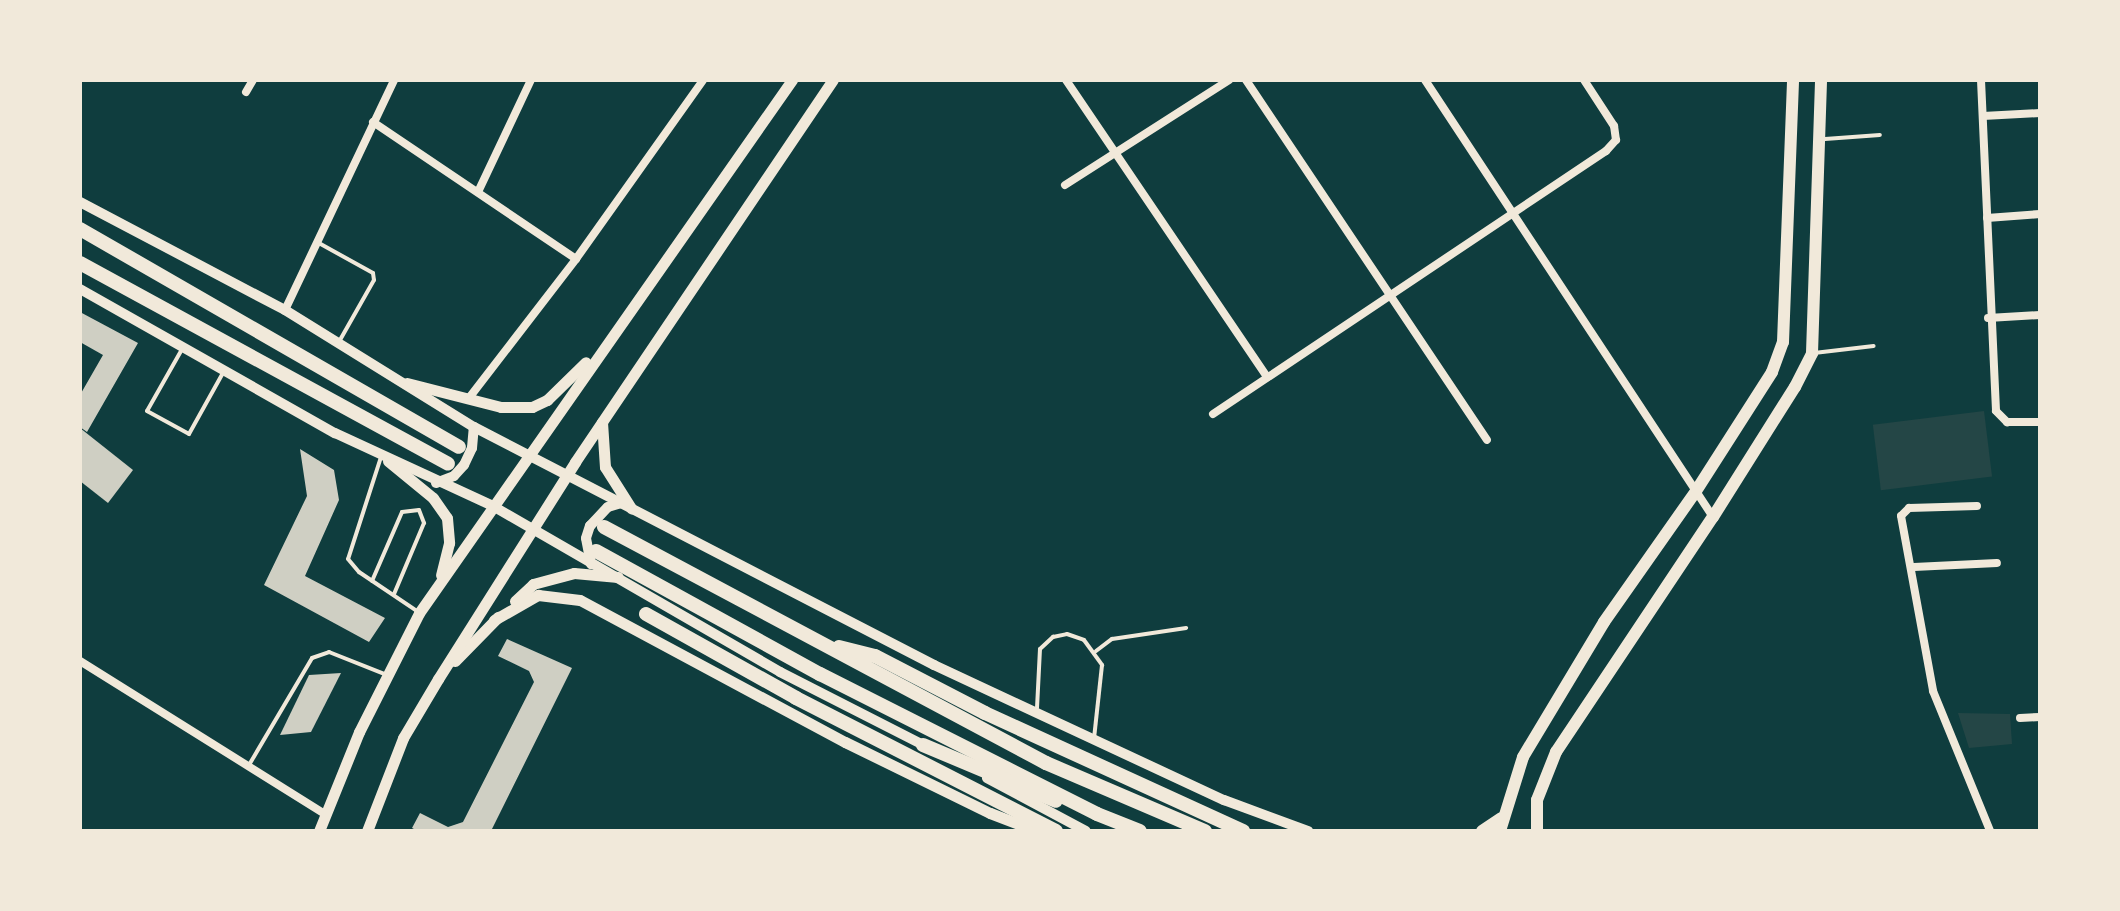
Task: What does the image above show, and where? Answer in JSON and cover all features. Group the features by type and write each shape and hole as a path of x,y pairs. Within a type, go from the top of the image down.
{"highway":[{"path":"80,228 459,447"},
{"path":"80,263 398,439 441,473"},
{"path":"604,527 1046,763 1205,831"},
{"path":"594,557 1097,814"},
{"path":"646,614 796,698 1053,831"},
{"path":"824,644 875,656 1001,721 1243,831"},
{"path":"923,744 1039,796 1140,831"}],"main road":[{"path":"319,831 323,814 419,613 490,505 792,80"},
{"path":"367,831 402,738 438,679 602,422 833,80"},
{"path":"1482,831 1500,824 1523,756 1604,622 1696,492 1772,372 1783,342 1793,80"},
{"path":"1537,831 1537,800 1556,752 1796,387 1812,354 1821,80"},
{"path":"407,382 468,399 532,408 556,392 617,330"},
{"path":"602,422 605,466 626,506"},
{"path":"384,459 433,498 447,518 449,542 439,583"},
{"path":"438,679 533,584 574,573 618,577"},
{"path":"494,620 538,595 580,600 845,742 990,814 1036,831"}],"street":[{"path":"246,92 253,80"},
{"path":"285,310 394,80"},
{"path":"478,192 531,80"},
{"path":"468,399 576,259 703,80"},
{"path":"1066,80 1267,377"},
{"path":"1066,185 1229,80"},
{"path":"1246,80 1487,440"},
{"path":"1425,80 1713,516"},
{"path":"1213,414 1616,140 1614,126 1584,80"},
{"path":"1981,80 1988,318 1998,416 2012,423 2040,422"},
{"path":"1982,116 2040,113"},
{"path":"373,122 576,259"},
{"path":"80,202 285,310 474,427 626,506 1037,712 1224,800 1308,831"},
{"path":"1987,218 2040,214"},
{"path":"80,289 384,459 454,476 472,448 474,427"},
{"path":"1988,318 2040,315"},
{"path":"441,473 532,530 594,557 618,577 780,672 1086,831"},
{"path":"594,557 586,538 590,526 598,515 626,506"},
{"path":"1976,506 1908,508 1901,516 1914,567 1937,706 1990,831"},
{"path":"1914,567 1997,563"},
{"path":"80,661 323,814"},
{"path":"2020,718 2040,717"}],"lane":[{"path":"1819,139 1880,135"},
{"path":"317,242 373,273 374,280 339,342"},
{"path":"1812,354 1874,346"},
{"path":"183,347 147,411 189,434 224,370"},
{"path":"384,459 348,559 419,613"},
{"path":"372,581 402,512 419,510 424,523 393,596"},
{"path":"1096,651 1112,639 1186,628"},
{"path":"1037,712 1040,649 1052,637 1067,634 1096,651 1102,665 1094,739"},
{"path":"248,766 312,658 330,652 387,675"}],"shaded area":[{"path":"1984,411 1992,477 1881,490 1873,425"},
{"path":"1958,713 2010,714 2012,744 1969,748"}],"building":[{"path":"80,312 138,343 87,432 80,427 80,395 103,355 80,342"},
{"path":"80,428 133,470 108,503 80,481"},
{"path":"300,449 334,470 339,500 305,576 385,618 369,642 264,585 307,496"},
{"path":"507,639 572,668 491,831 418,831 412,828 420,813 448,827 463,822 534,682 529,671 498,656"},
{"path":"341,673 311,732 280,735 309,675"}]}
